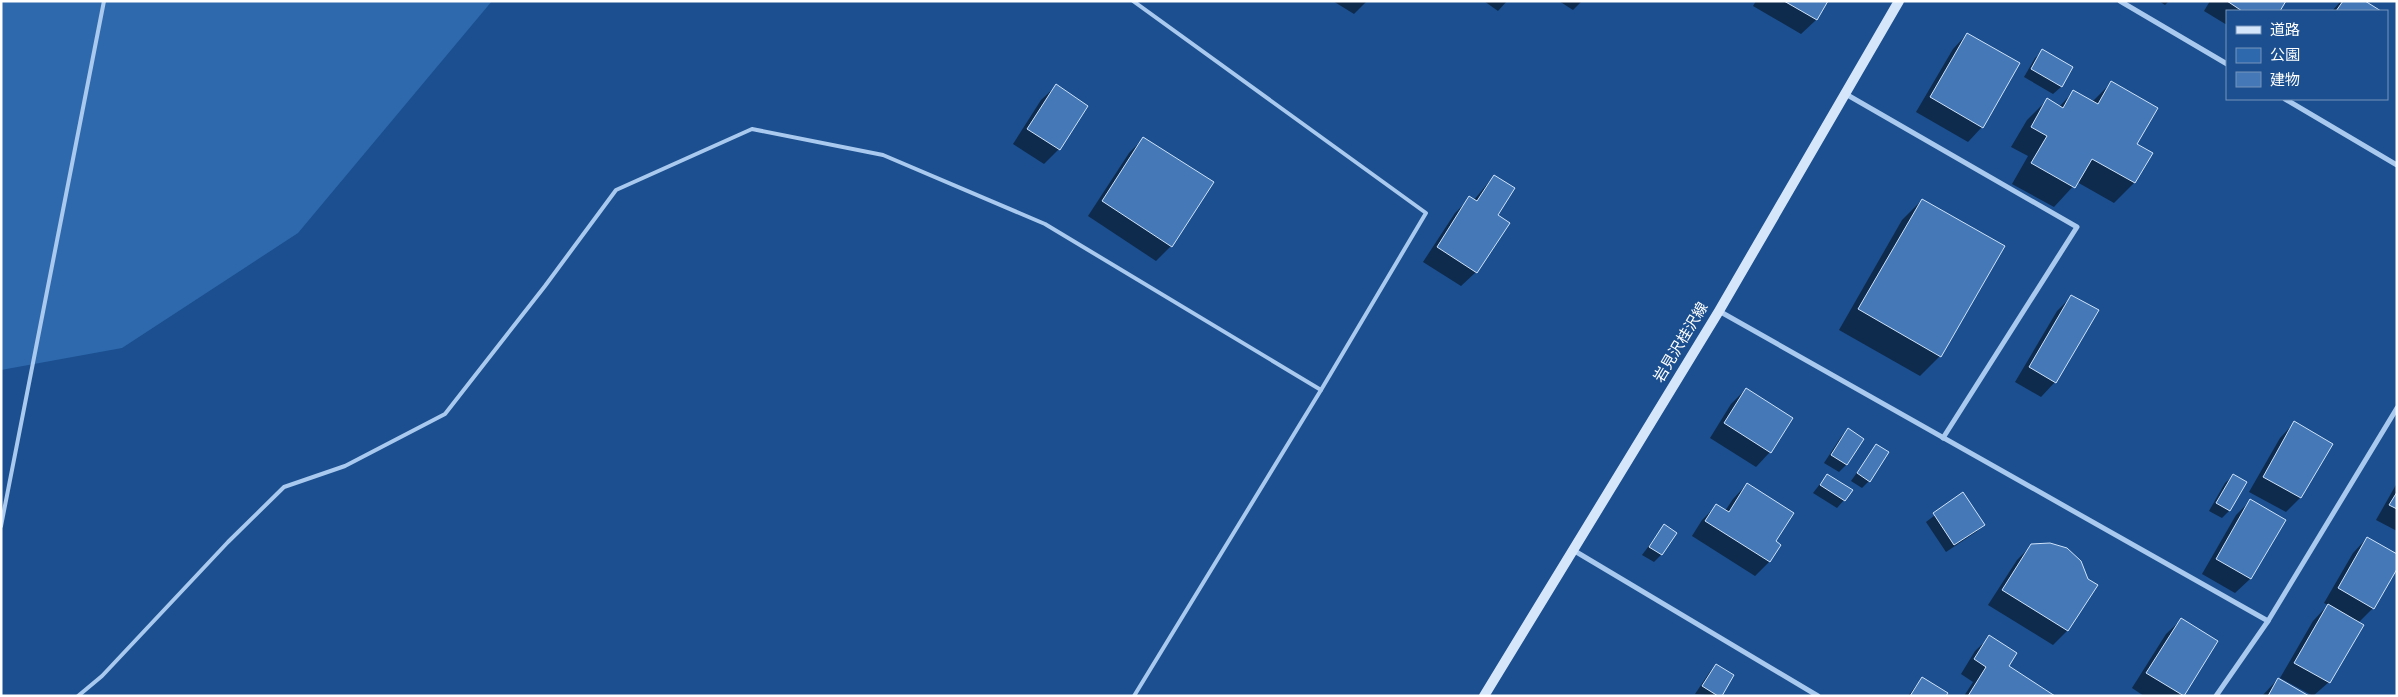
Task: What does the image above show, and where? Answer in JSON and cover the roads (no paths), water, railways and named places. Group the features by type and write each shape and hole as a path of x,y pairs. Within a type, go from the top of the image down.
{"main road":[{"name":"岩見沢桂沢線","path":"1484,696 1719,311 1899,1"}],"street":[{"path":"2120,1 2226,63"},
{"path":"1844,93 2077,226 1943,438"},
{"path":"2287,100 2397,165"},
{"path":"1719,311 2268,621"},
{"path":"2216,696 2268,621 2397,408"},
{"path":"1573,550 1818,696"}],"lane":[{"path":"1,526 104,1"},
{"path":"1133,1 1426,213 1321,390 1134,696"},
{"path":"78,696 102,676 228,542 284,487 345,466 445,414 545,286 616,190 752,129 883,155 1045,224 1321,390"}]}
